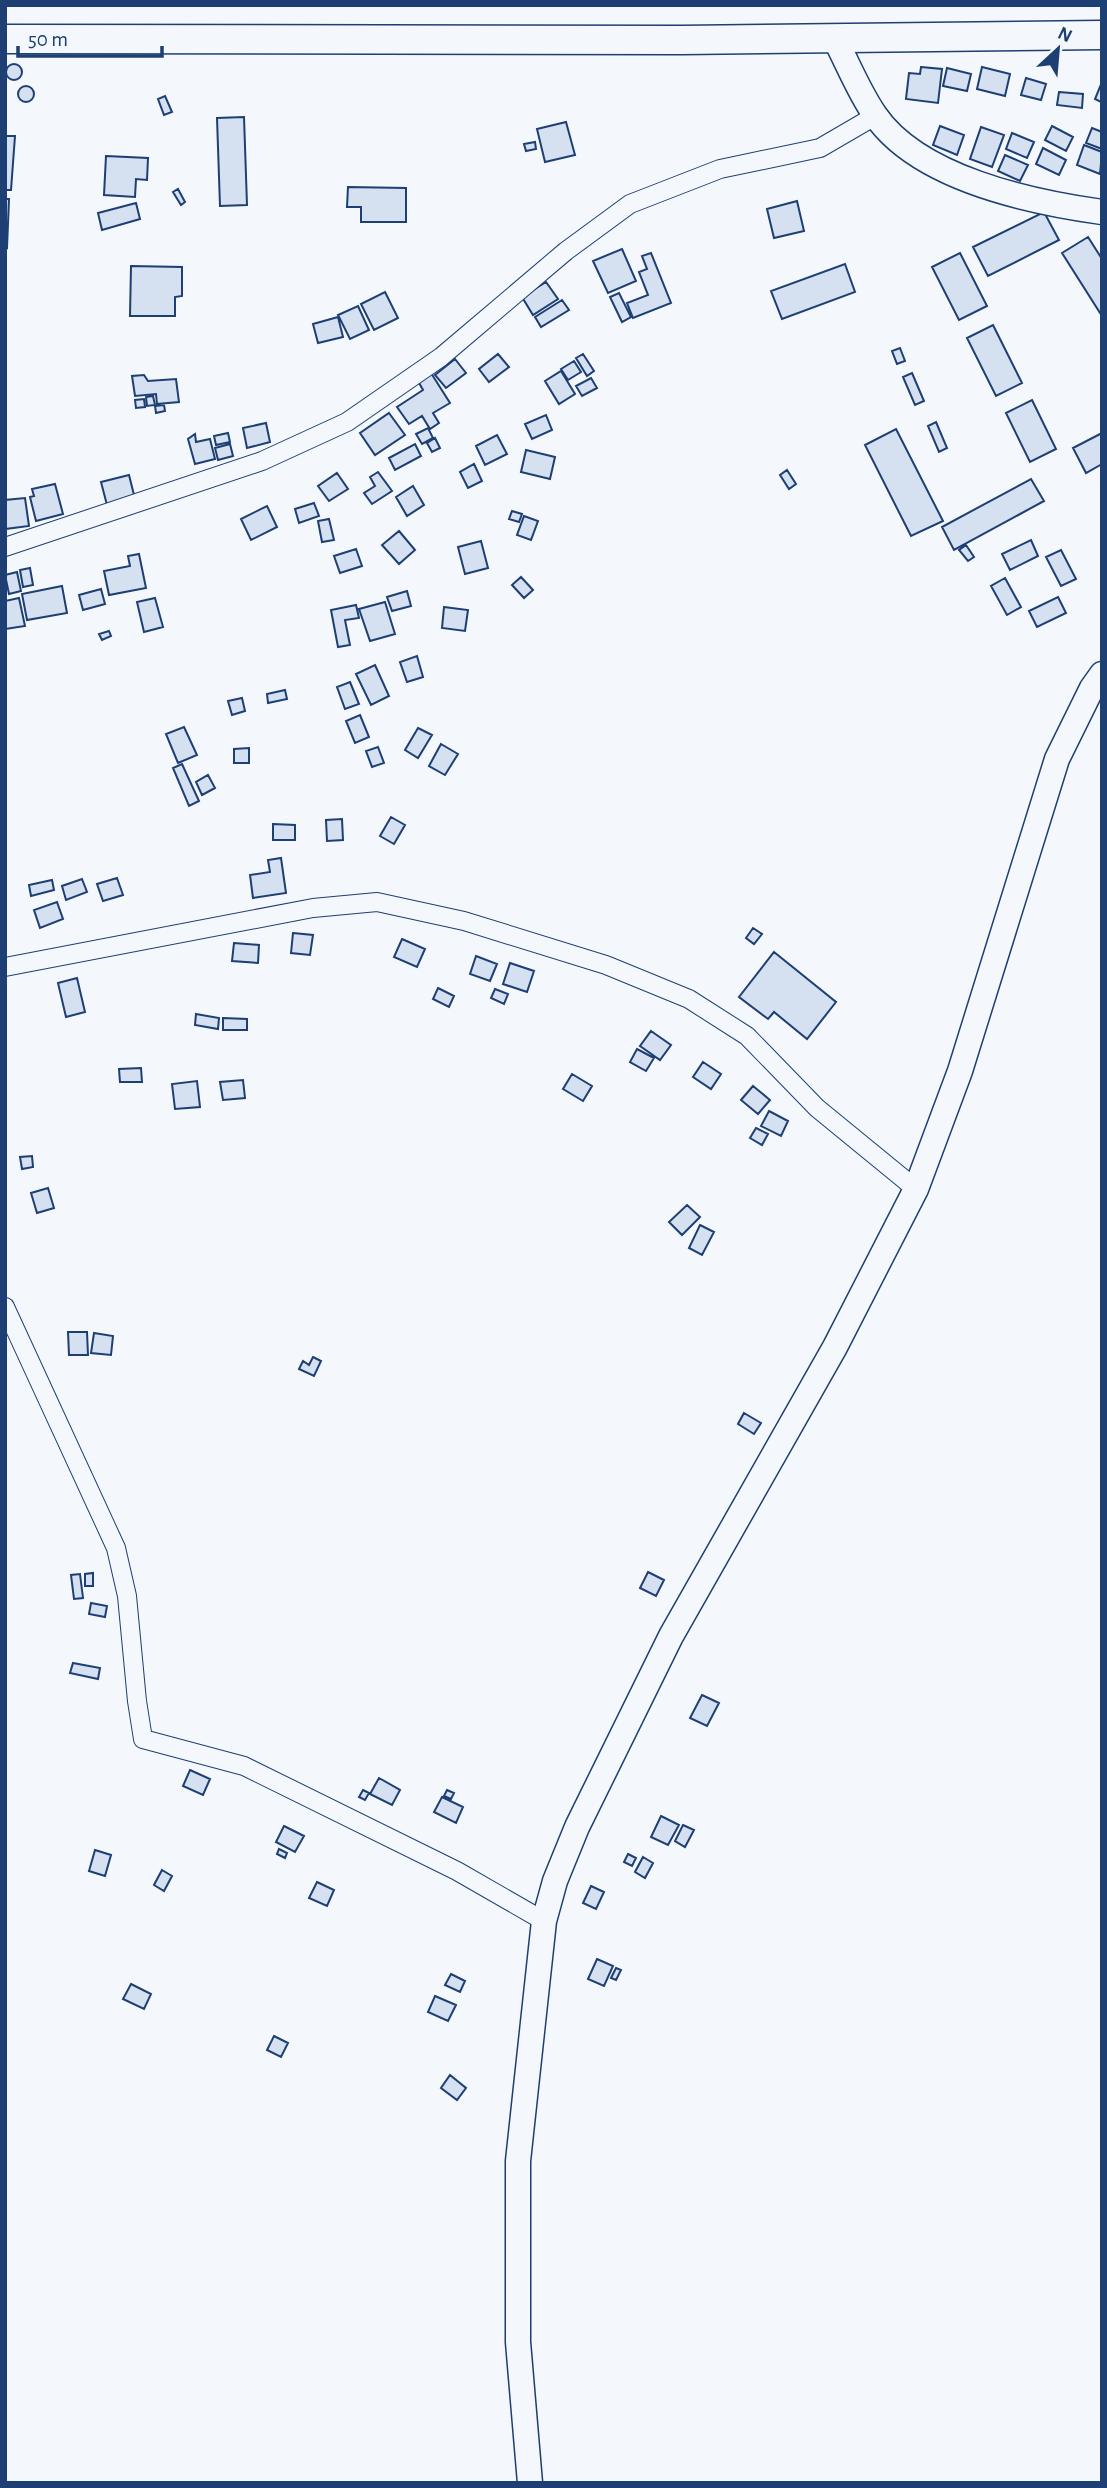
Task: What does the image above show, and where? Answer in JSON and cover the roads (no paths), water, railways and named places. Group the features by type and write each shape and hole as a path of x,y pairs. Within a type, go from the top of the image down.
{"main road":[{"path":"5,39 425,41 1102,35"}],"street":[{"path":"835,39 875,116 921,159 961,178 1056,205 1102,212"},
{"path":"5,547 262,461 347,422 441,357 566,251 630,204 720,169 820,148 875,116"},
{"path":"530,2483 518,2342 518,2161 544,1921 555,1881 577,1827 671,1636 835,1347 916,1189 960,1071 1057,759 1086,699 1102,674"},
{"path":"5,967 313,908 377,902 464,921 606,965 689,999 747,1036 817,1108 916,1189"},
{"path":"5,1307 116,1548 127,1596 143,1739 244,1766 457,1871 544,1921"}]}
